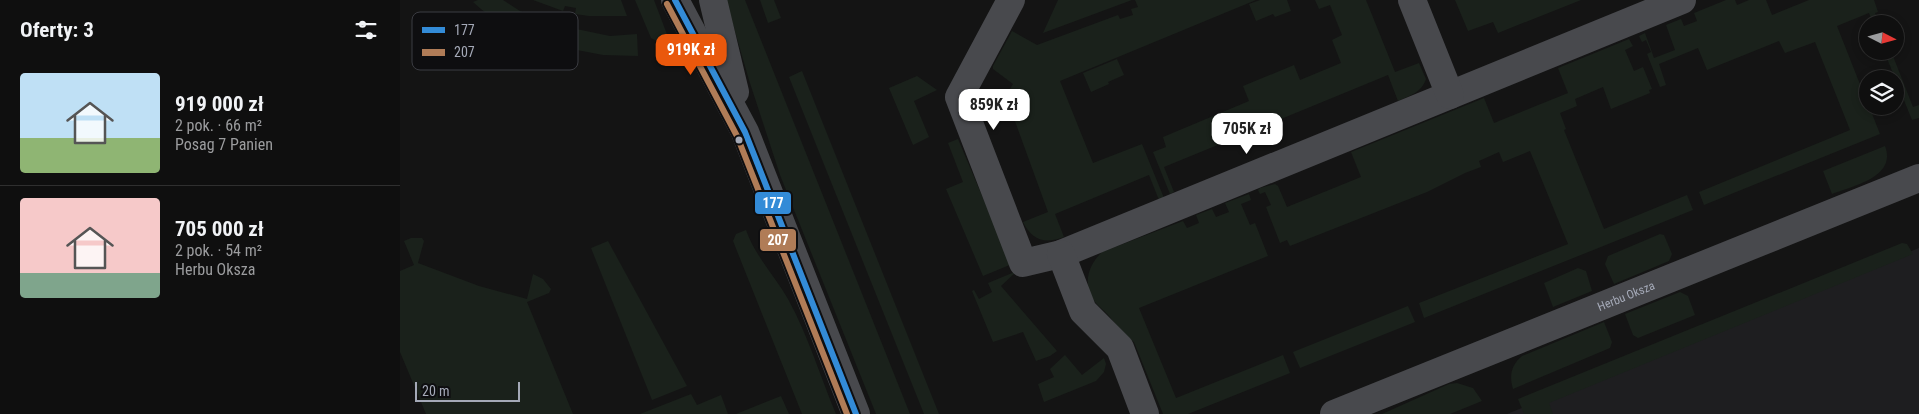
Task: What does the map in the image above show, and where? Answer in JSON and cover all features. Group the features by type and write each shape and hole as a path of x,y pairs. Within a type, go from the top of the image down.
{"street":[{"path":"675,0 745,132 856,414"},
{"path":"713,0 745,132"},
{"path":"1011,0 959,97 1023,263 1061,254 1682,0"},
{"path":"1412,0 1450,95"},
{"name":"Herbu Oksza","path":"1334,414 1919,178"},
{"path":"1061,254 1083,311 1120,348 1145,414"}],"shaded area":[{"path":"478,0 503,0 523,12 485,12 473,2"},
{"path":"533,0 621,0 627,16 578,14 578,12 575,12 576,8 565,6 563,11"},
{"path":"635,0 654,0 668,37 657,41 651,38"},
{"path":"726,0 745,0 910,414 876,414 780,175 749,80"},
{"path":"760,0 774,0 781,18 768,23"},
{"path":"1058,0 1132,0 1043,33"},
{"path":"1135,0 1256,0 1060,81 1093,163 1142,144 1164,198 1159,200 1149,175 1055,214 1064,237 1045,240 1035,237 1023,222 1048,212 1008,102 1002,102 1013,84 993,69 993,66 1012,31 1037,45 1118,15 1120,19 1133,15 1131,9 1138,7"},
{"path":"1260,0 1287,0 1291,11 1275,17 1273,14 1256,21 1249,4"},
{"path":"1315,0 1366,0 1395,72 1419,63 1426,79 1424,84 1415,93 1398,101 1388,75 1164,167 1174,192 1170,194 1153,152 1166,147 1163,137 1249,101 1243,86 1294,65 1300,80 1341,63 1332,40 1342,35 1330,5 1319,9"},
{"path":"1455,0 1581,0 1498,33 1493,22 1468,31"},
{"path":"1726,0 1735,0 1737,5 1749,0 1766,0 1772,15 1809,0 1874,0 1878,12 1875,13 1876,15 1870,15 1869,13 1859,15 1859,17 1837,26 1859,82 1859,115 1873,115 1880,134 1704,205 1699,192 1850,130 1815,42 1785,53 1779,41 1707,70 1698,48 1659,64 1666,85 1660,87 1647,54 1651,52 1646,40 1642,42 1639,36 1645,33 1654,58 1675,50 1666,25 1681,19 1684,26 1697,21 1694,13"},
{"path":"578,29 610,36 637,34 638,56 603,55 578,50"},
{"path":"1629,39 1633,46 1625,50 1634,71 1643,67 1652,89 1649,90 1650,93 1611,109 1603,87 1575,99 1577,106 1560,113 1566,129 1564,130 1604,229 1687,195 1693,210 1424,318 1419,303 1568,244 1530,151 1503,162 1499,152 1479,161 1481,167 1427,192 1290,246 1287,240 1280,243 1266,207 1271,205 1265,192 1260,194 1258,190 1260,188 1275,184 1278,186 1287,207 1361,177 1351,152 1484,98 1494,123 1568,93 1558,68"},
{"path":"1117,59 1124,75 1091,92 1083,73"},
{"path":"1888,60 1895,60 1898,70 1892,70"},
{"path":"802,71 939,414 924,414 789,77"},
{"path":"917,76 937,90 914,101 929,137 913,145 889,88"},
{"path":"1904,84 1913,107 1919,105 1919,118 1912,120 1904,100"},
{"path":"958,139 1002,243 1017,262 983,276 946,189 963,182 948,143"},
{"path":"1885,146 1887,157 1885,165 1879,173 1871,179 1832,194 1823,171"},
{"path":"1249,194 1251,200 1241,204 1250,225 1255,223 1268,256 1139,308 1176,398 1283,355 1290,373 1188,414 1163,414 1134,342 1091,296 1088,282 1090,269 1102,252 1183,221 1187,228 1199,223 1196,215 1212,209 1216,217 1229,212 1225,203"},
{"path":"746,230 755,249 783,290 795,313 808,341 836,414 802,414 733,241 736,234"},
{"path":"1660,234 1664,235 1672,254 1669,261 1614,284 1605,264 1608,256"},
{"path":"411,238 422,238 424,241 418,263 479,286 527,299 533,274 543,279 551,289 549,293 527,302 573,414 426,414 400,352 400,271 414,265 404,241"},
{"path":"608,241 687,386 652,400 591,248"},
{"path":"1902,243 1907,244 1913,254 1549,403 1553,414 1524,414 1518,399"},
{"path":"1919,248 1919,414 1507,414"},
{"path":"1578,268 1586,271 1592,291 1553,307 1544,283"},
{"path":"1017,271 1001,286 1057,351 1050,356 1036,361 1023,332 993,342 972,291 974,290 979,299 992,292 988,283"},
{"path":"1680,292 1688,296 1695,315 1638,338 1633,335 1625,314"},
{"path":"1408,306 1415,322 1300,368 1293,352"},
{"path":"1604,322 1612,342 1610,348 1513,389 1511,380 1513,367 1522,356"},
{"path":"1065,355 1082,375 1104,358 1106,364 1104,372 1096,381 1044,402 1038,384 1054,377 1050,369"},
{"path":"1457,383 1473,388 1482,401 1450,414 1382,414 1449,384"},
{"path":"691,394 697,405 721,395 728,414 640,414"},
{"path":"781,396 789,414 736,414"}],"transit line":[{"name":"177","path":"675,0 745,132 856,414"},
{"name":"207","path":"667,4 737,136 847,414"}]}
